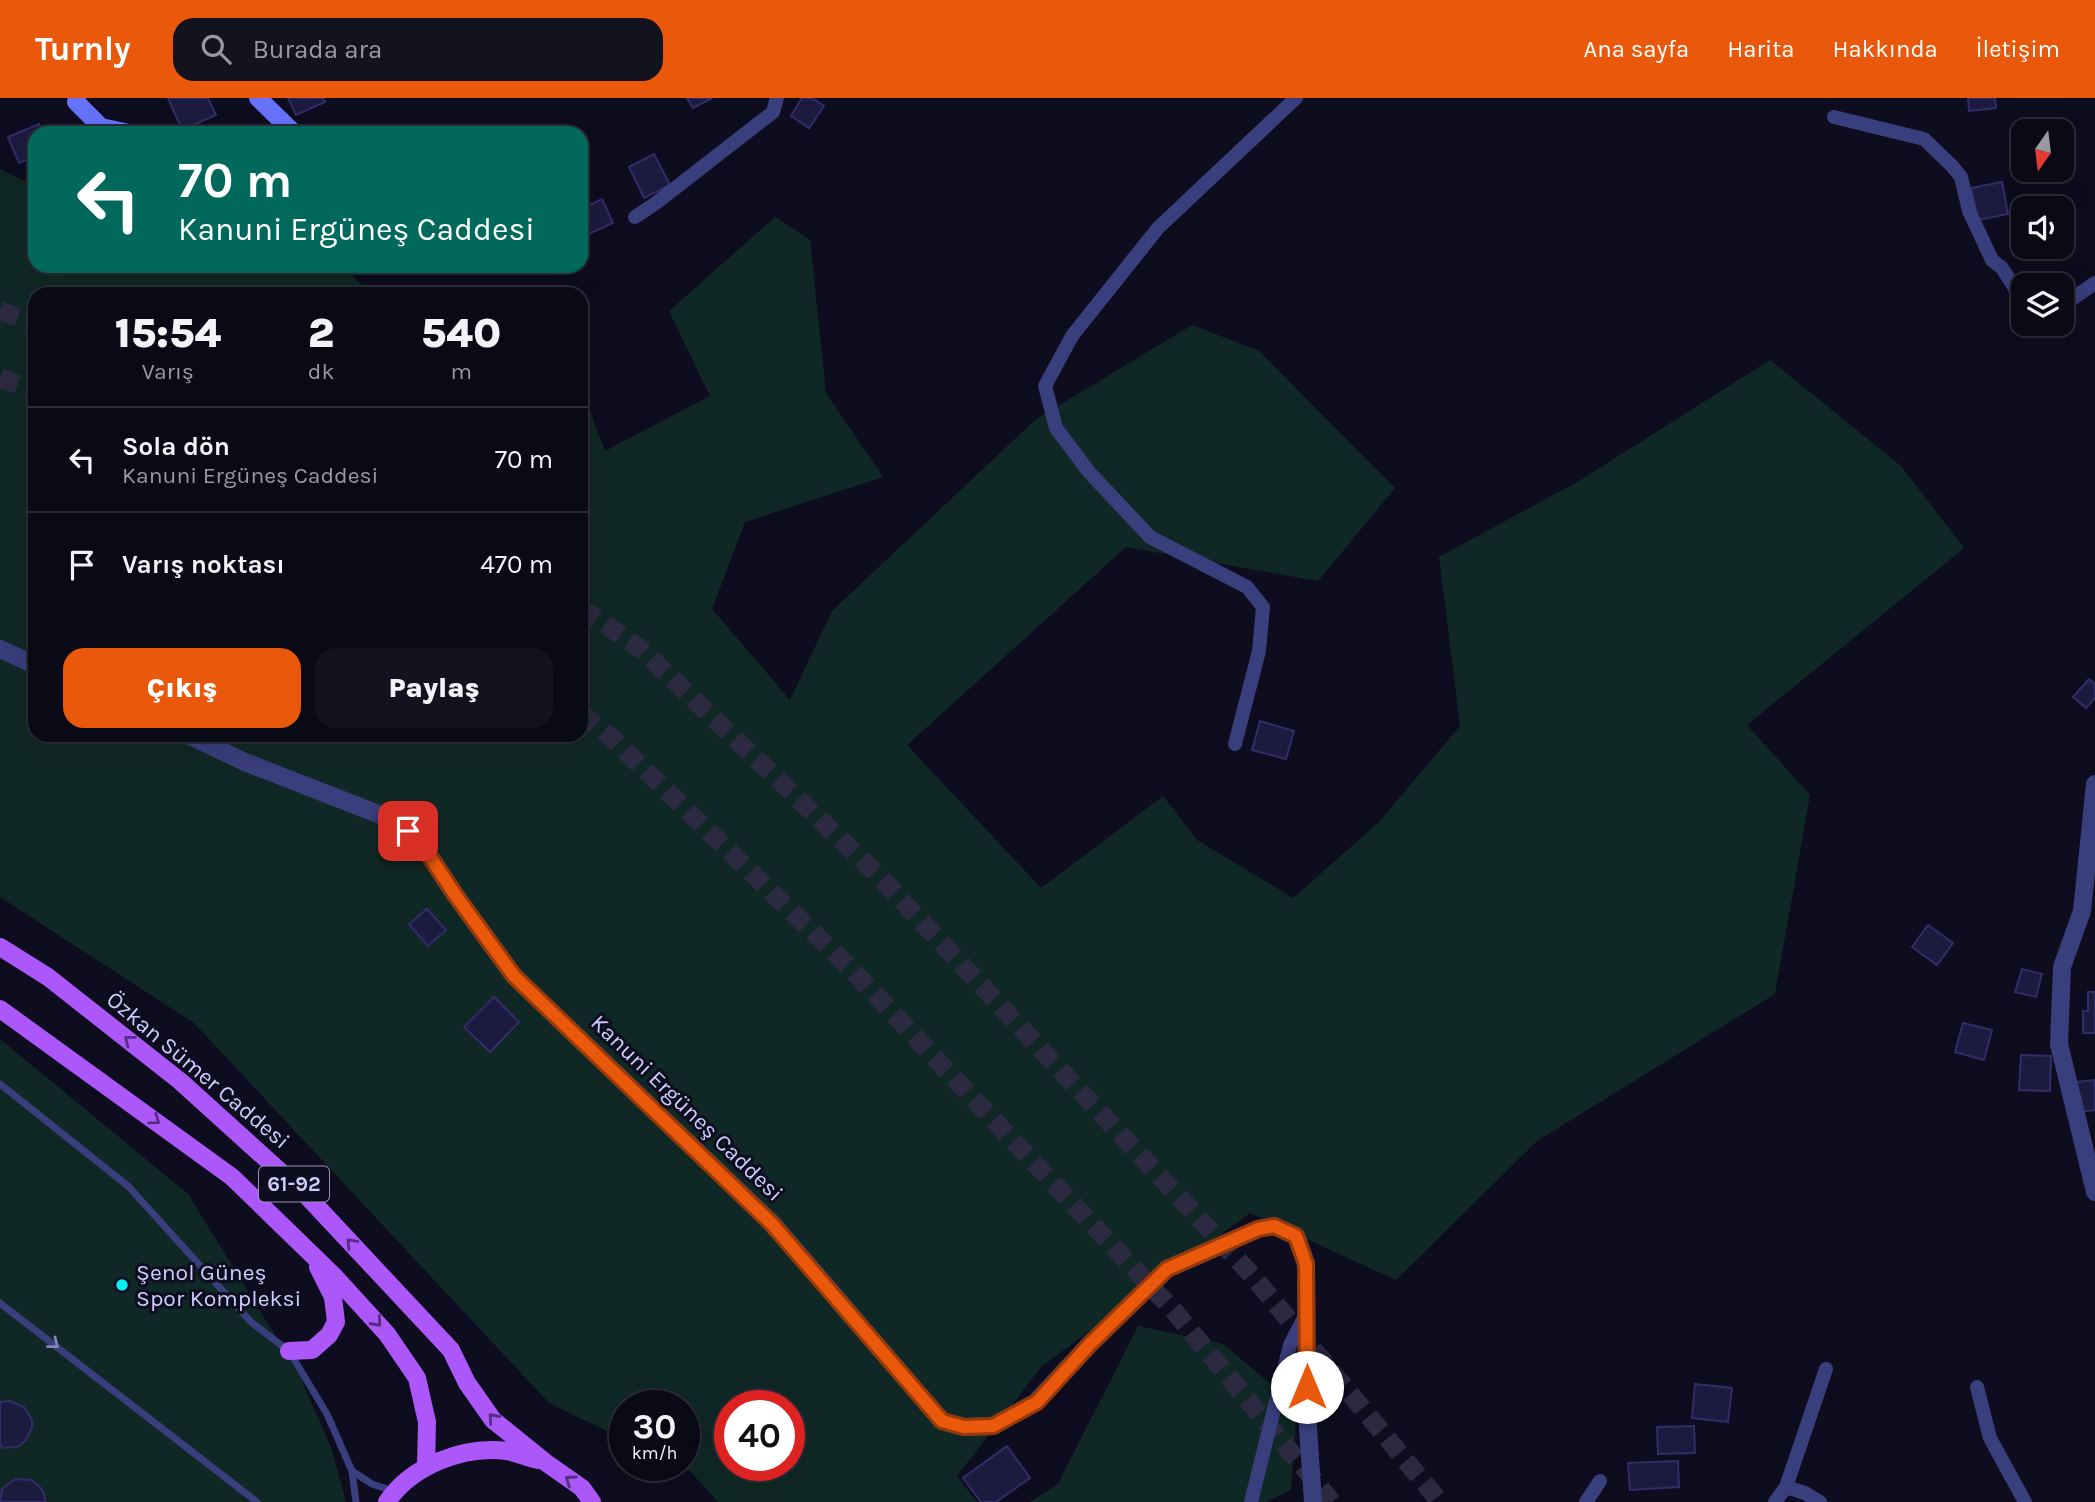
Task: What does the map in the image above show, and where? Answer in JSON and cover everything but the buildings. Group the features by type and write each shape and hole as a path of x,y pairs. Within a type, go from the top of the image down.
{"main road":[{"path":"77,98 76,102 100,126"},
{"path":"258,98 287,126"},
{"name":"Özkan Sümer Caddesi","path":"0,947 48,977 180,1081 306,1195 451,1350 467,1383 493,1420 582,1488 592,1502"},
{"name":"61-92","path":"0,1009 232,1177 312,1254 387,1334 418,1378 427,1422 426,1467"},
{"path":"289,1351 312,1350 330,1335 337,1322 333,1297 312,1254"},
{"name":"Özkan Sümer Caddesi","path":"391,1497 426,1467 464,1453 505,1451 545,1462"}],"street":[{"path":"635,216 656,203 773,112 778,98"},
{"path":"1235,744 1259,651 1263,607 1247,587 1150,537 1090,472 1056,428 1045,386 1072,336 1158,228 1296,98"},
{"path":"1834,117 1924,139 1961,177 1969,212 1992,260 2002,268 2011,282"},
{"path":"2074,298 2095,283"},
{"path":"0,649 28,662"},
{"name":"Kanuni Ergüneş Caddesi","path":"203,742 396,821 419,840 514,976 772,1224 942,1421 964,1427 993,1426 1037,1402 1090,1344 1167,1269 1258,1229 1274,1226 1296,1236 1306,1264 1307,1412 1313,1502"},
{"path":"2095,784 2089,910 2062,967 2059,1044 2095,1192"},
{"path":"1251,1502 1290,1345 1307,1313"},
{"path":"1775,1502 1786,1487 1826,1369"},
{"path":"1977,1387 1990,1438 2025,1502"},
{"path":"1586,1502 1600,1481"},
{"path":"1786,1487 1805,1493 1819,1502"}],"lane":[{"path":"0,1084 128,1186 251,1322 289,1351 327,1413 352,1471 356,1502"},
{"path":"0,1303 257,1502"},
{"path":"352,1471 391,1497"}],"green space":[{"path":"0,169 28,183 28,273 350,273 364,287 28,287 28,742 588,742 588,406 605,451 710,396 669,311 775,217 810,240 826,393 883,477 745,522 712,609 790,700 832,611 1035,420 1192,325 1259,351 1395,488 1318,581 1126,547 907,745 1041,888 1163,796 1197,840 1293,898 1379,822 1460,726 1439,557 1579,481 1770,360 1901,466 1964,548 1747,725 1810,795 1775,994 1537,1141 1396,1280 1250,1213 1041,1367 957,1476 977,1502 718,1502 699,1481 700,1390 609,1390 609,1432 549,1403 194,1023 0,897"},
{"name":"Şenol Güneş Spor Kompleksi","path":"0,1039 188,1194 300,1376 332,1450 346,1502 0,1502"},
{"path":"1138,1326 1223,1344 1297,1406 1291,1490 1266,1502 1030,1502 1058,1484"}],"tunnel":[{"path":"0,311 28,321"},
{"path":"0,378 28,388"},
{"path":"588,613 641,649 878,875 1250,1273 1440,1502"},
{"path":"588,719 613,739 852,970 1174,1311 1332,1502"}],"place":[{"name":"Şenol Güneş Spor Kompleksi","path":"122,1285"}],"route":[{"path":"408,831 419,840 514,976 772,1224 942,1421 964,1427 993,1426 1037,1402 1090,1344 1167,1269 1258,1229 1274,1226 1296,1236 1306,1264 1307,1387"}]}
